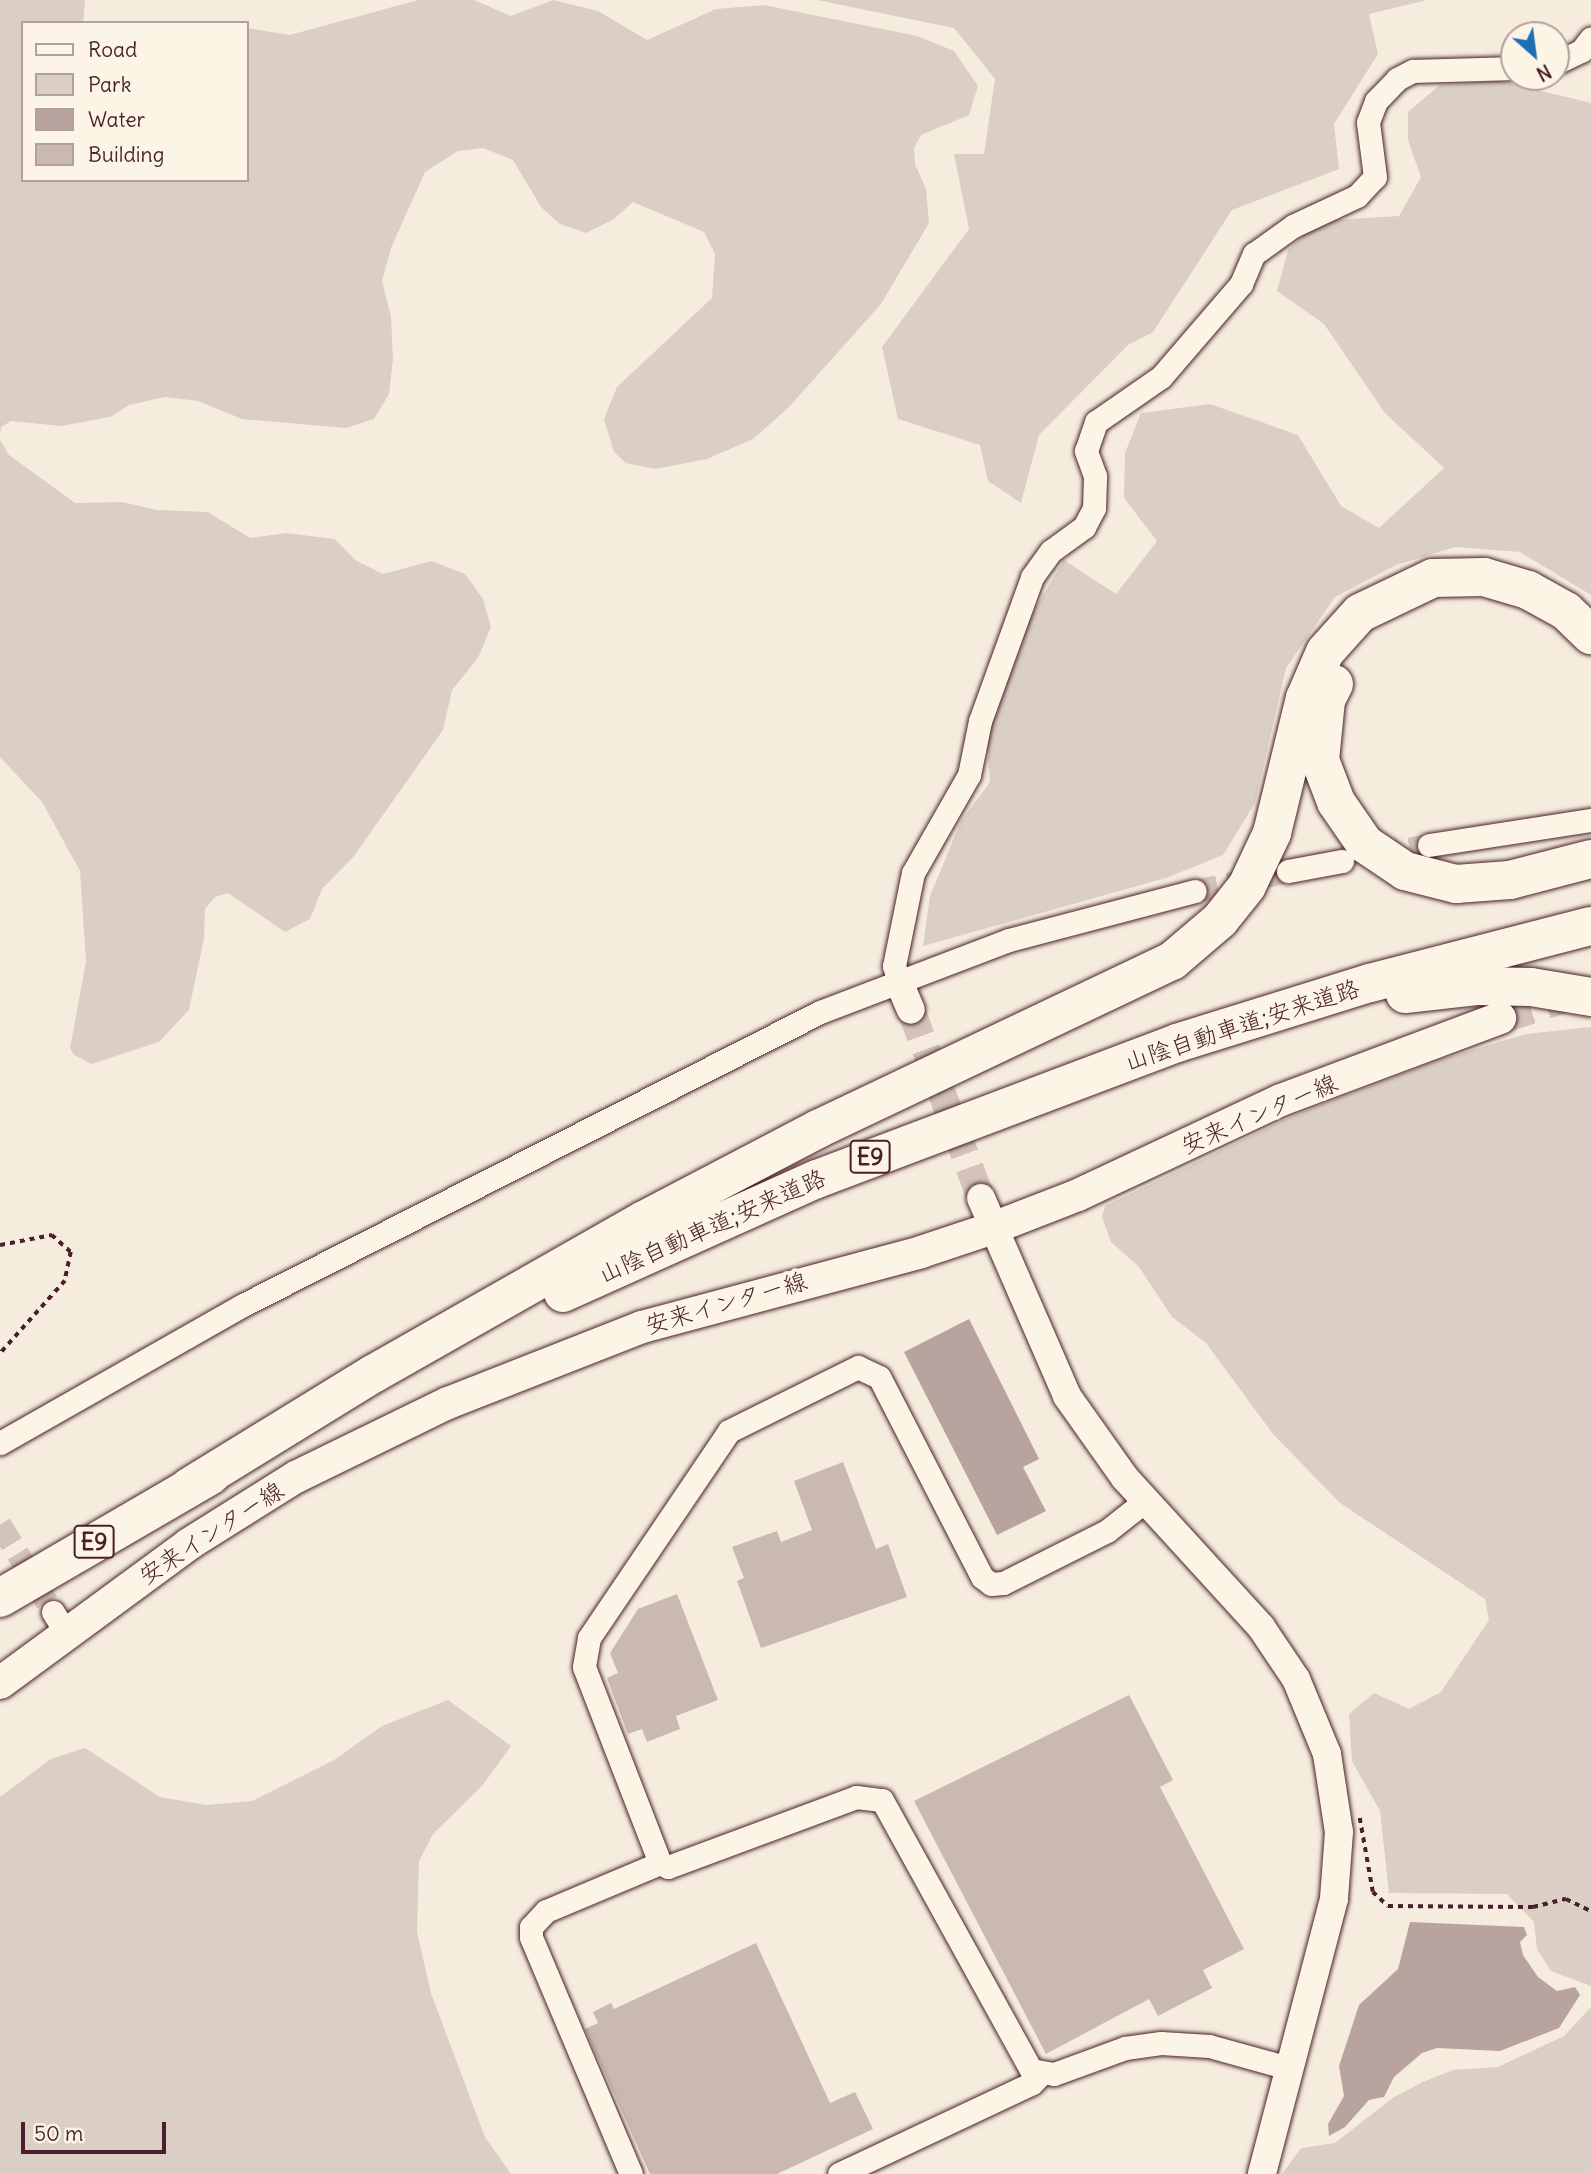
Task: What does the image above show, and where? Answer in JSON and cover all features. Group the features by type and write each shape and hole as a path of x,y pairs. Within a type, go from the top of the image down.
{"highway":[{"path":"189,1487 373,1374 644,1220 818,1129 1172,961 1220,920 1247,886 1272,833 1305,698 1325,652 1360,613 1433,578 1484,578 1528,590 1566,611 1591,635"},
{"path":"1591,658 1548,620 1499,598 1443,596 1396,611 1352,649 1336,680 1326,700 1320,760 1336,802 1365,844 1405,870 1456,884 1510,880 1591,859"},
{"name":"山陰自動車道;安来道路","path":"0,1598 189,1487 502,1323 780,1195 976,1115 1302,1003 1591,926"},
{"path":"1302,1003 1350,1009 1411,993 1477,986 1531,988 1591,997"}],"main road":[{"name":"安来インター線","path":"0,1683 59,1622 296,1477 448,1403 642,1327 921,1252 993,1228 1078,1195 1281,1100 1500,1018"}],"street":[{"path":"1570,56 1581,51 1591,38"},
{"path":"911,1010 894,966 913,873 969,775 980,720 1032,577 1051,551 1084,527 1094,508 1095,476 1086,451 1096,422 1161,377 1241,284 1254,254 1293,226 1340,206 1374,177 1368,122 1376,100 1397,79 1413,71 1452,73 1500,69"},
{"path":"1429,845 1591,820"},
{"path":"1288,871 1342,861"},
{"path":"0,1443 243,1305 820,1012 1009,940 1195,891"},
{"path":"981,1198 1067,1396 1098,1445 1145,1501 1261,1627 1296,1679 1321,1734 1338,1816 1334,1899 1262,2174"},
{"path":"1145,1501 1107,1531 1003,1583 991,1584 982,1577 879,1377 868,1368 858,1367 729,1431 583,1653 589,1680 660,1863 668,1867 856,1797 881,1800 1031,2070 1041,2074 1054,2074 1125,2048 1161,2043 1209,2046 1289,2068"},
{"path":"631,2174 531,1927 546,1911 660,1863"},
{"path":"839,2174 1032,2083 1041,2074"}],"path":[{"path":"0,1245 52,1235 71,1252 65,1281 0,1354"},
{"path":"1338,1816 1363,1819 1373,1892 1388,1906 1533,1907 1566,1899 1591,1910"}],"green space":[{"path":"0,0 85,0 83,21 21,21 21,182 248,182 248,28 290,35 418,0 474,0 511,16 553,0 598,11 647,40 716,9 764,5 917,36 954,51 978,86 969,115 921,135 914,148 915,164 926,189 929,223 881,304 789,407 753,439 707,459 655,469 626,463 614,452 604,419 617,387 712,298 715,254 704,232 633,202 614,219 586,233 560,224 541,207 513,160 483,148 458,151 425,172 391,248 382,281 391,316 393,359 389,394 374,419 346,428 242,419 198,401 165,397 129,405 110,417 61,426 11,421 1,427 0,436"},
{"path":"817,0 1427,0 1369,14 1378,54 1334,124 1339,169 1232,210 1153,332 1128,345 1039,435 1021,503 988,481 980,445 898,419 882,347 969,229 954,154 984,154 995,79 954,28"},
{"path":"1500,81 1500,91 1541,91 1591,103 1591,595 1520,552 1455,547 1396,565 1335,597 1286,668 1255,803 1223,855 1166,878 923,946 930,896 961,821 990,782 986,733 1030,617 1064,560 1116,594 1157,541 1124,498 1125,453 1141,413 1210,404 1298,435 1341,506 1379,528 1444,468 1385,413 1324,324 1277,291 1288,250 1319,221 1399,216 1421,177 1408,140 1408,112 1440,85"},
{"path":"0,440 9,455 75,503 122,502 157,510 208,512 250,538 286,533 335,539 355,560 383,574 432,561 465,574 483,599 491,627 478,658 452,690 443,730 354,856 322,889 310,919 285,932 228,893 215,897 205,909 204,938 189,1010 159,1042 91,1064 74,1055 70,1048 86,962 80,871 42,802 0,757"},
{"path":"1591,1027 1591,1986 1551,1971 1537,1949 1534,1922 1507,1894 1389,1893 1380,1811 1352,1761 1349,1714 1374,1693 1409,1709 1441,1692 1489,1620 1485,1599 1340,1503 1273,1434 1206,1343 1172,1317 1139,1267 1111,1242 1102,1217 1105,1206 1292,1116 1439,1060 1526,1034"},
{"path":"448,1700 511,1746 482,1786 433,1834 419,1861 417,1932 431,1993 485,2137 511,2174 0,2174 0,1797 51,1759 85,1748 160,1797 206,1805 252,1801 334,1760 382,1726"},
{"path":"1591,2007 1591,2174 1282,2174 1301,2148 1335,2143 1394,2097 1453,2070 1498,2067 1564,2036"}],"water":[{"path":"969,1319 1039,1459 1023,1467 1046,1511 997,1535 904,1352"},
{"path":"1410,1922 1524,1927 1527,1935 1520,1942 1523,1955 1538,1977 1557,1991 1575,1987 1580,1995 1559,2028 1500,2051 1437,2048 1422,2053 1394,2077 1384,2097 1369,2100 1345,2127 1329,2136 1328,2124 1344,2096 1339,2066 1359,2005 1398,1969"}],"building":[{"path":"843,1462 876,1549 888,1544 907,1597 761,1648 737,1581 744,1578 732,1547 777,1531 781,1542 812,1530 794,1481"},
{"path":"677,1594 718,1700 676,1716 680,1729 647,1742 642,1729 628,1734 607,1678 618,1673 610,1653 638,1609"},
{"path":"1129,1695 1173,1780 1160,1787 1244,1949 1203,1970 1212,1988 1158,2016 1149,1999 1046,2054 914,1801"},
{"path":"756,1943 830,2103 855,2092 873,2129 777,2174 650,2174 585,2029 598,2023 593,2012 611,2003 614,2009"}],"tunnel":[{"path":"1376,854 1429,845"},
{"path":"1195,891 1288,871"},
{"path":"1500,1018 1573,994"},
{"path":"911,1010 981,1198"},
{"path":"0,1524 53,1612"}]}
